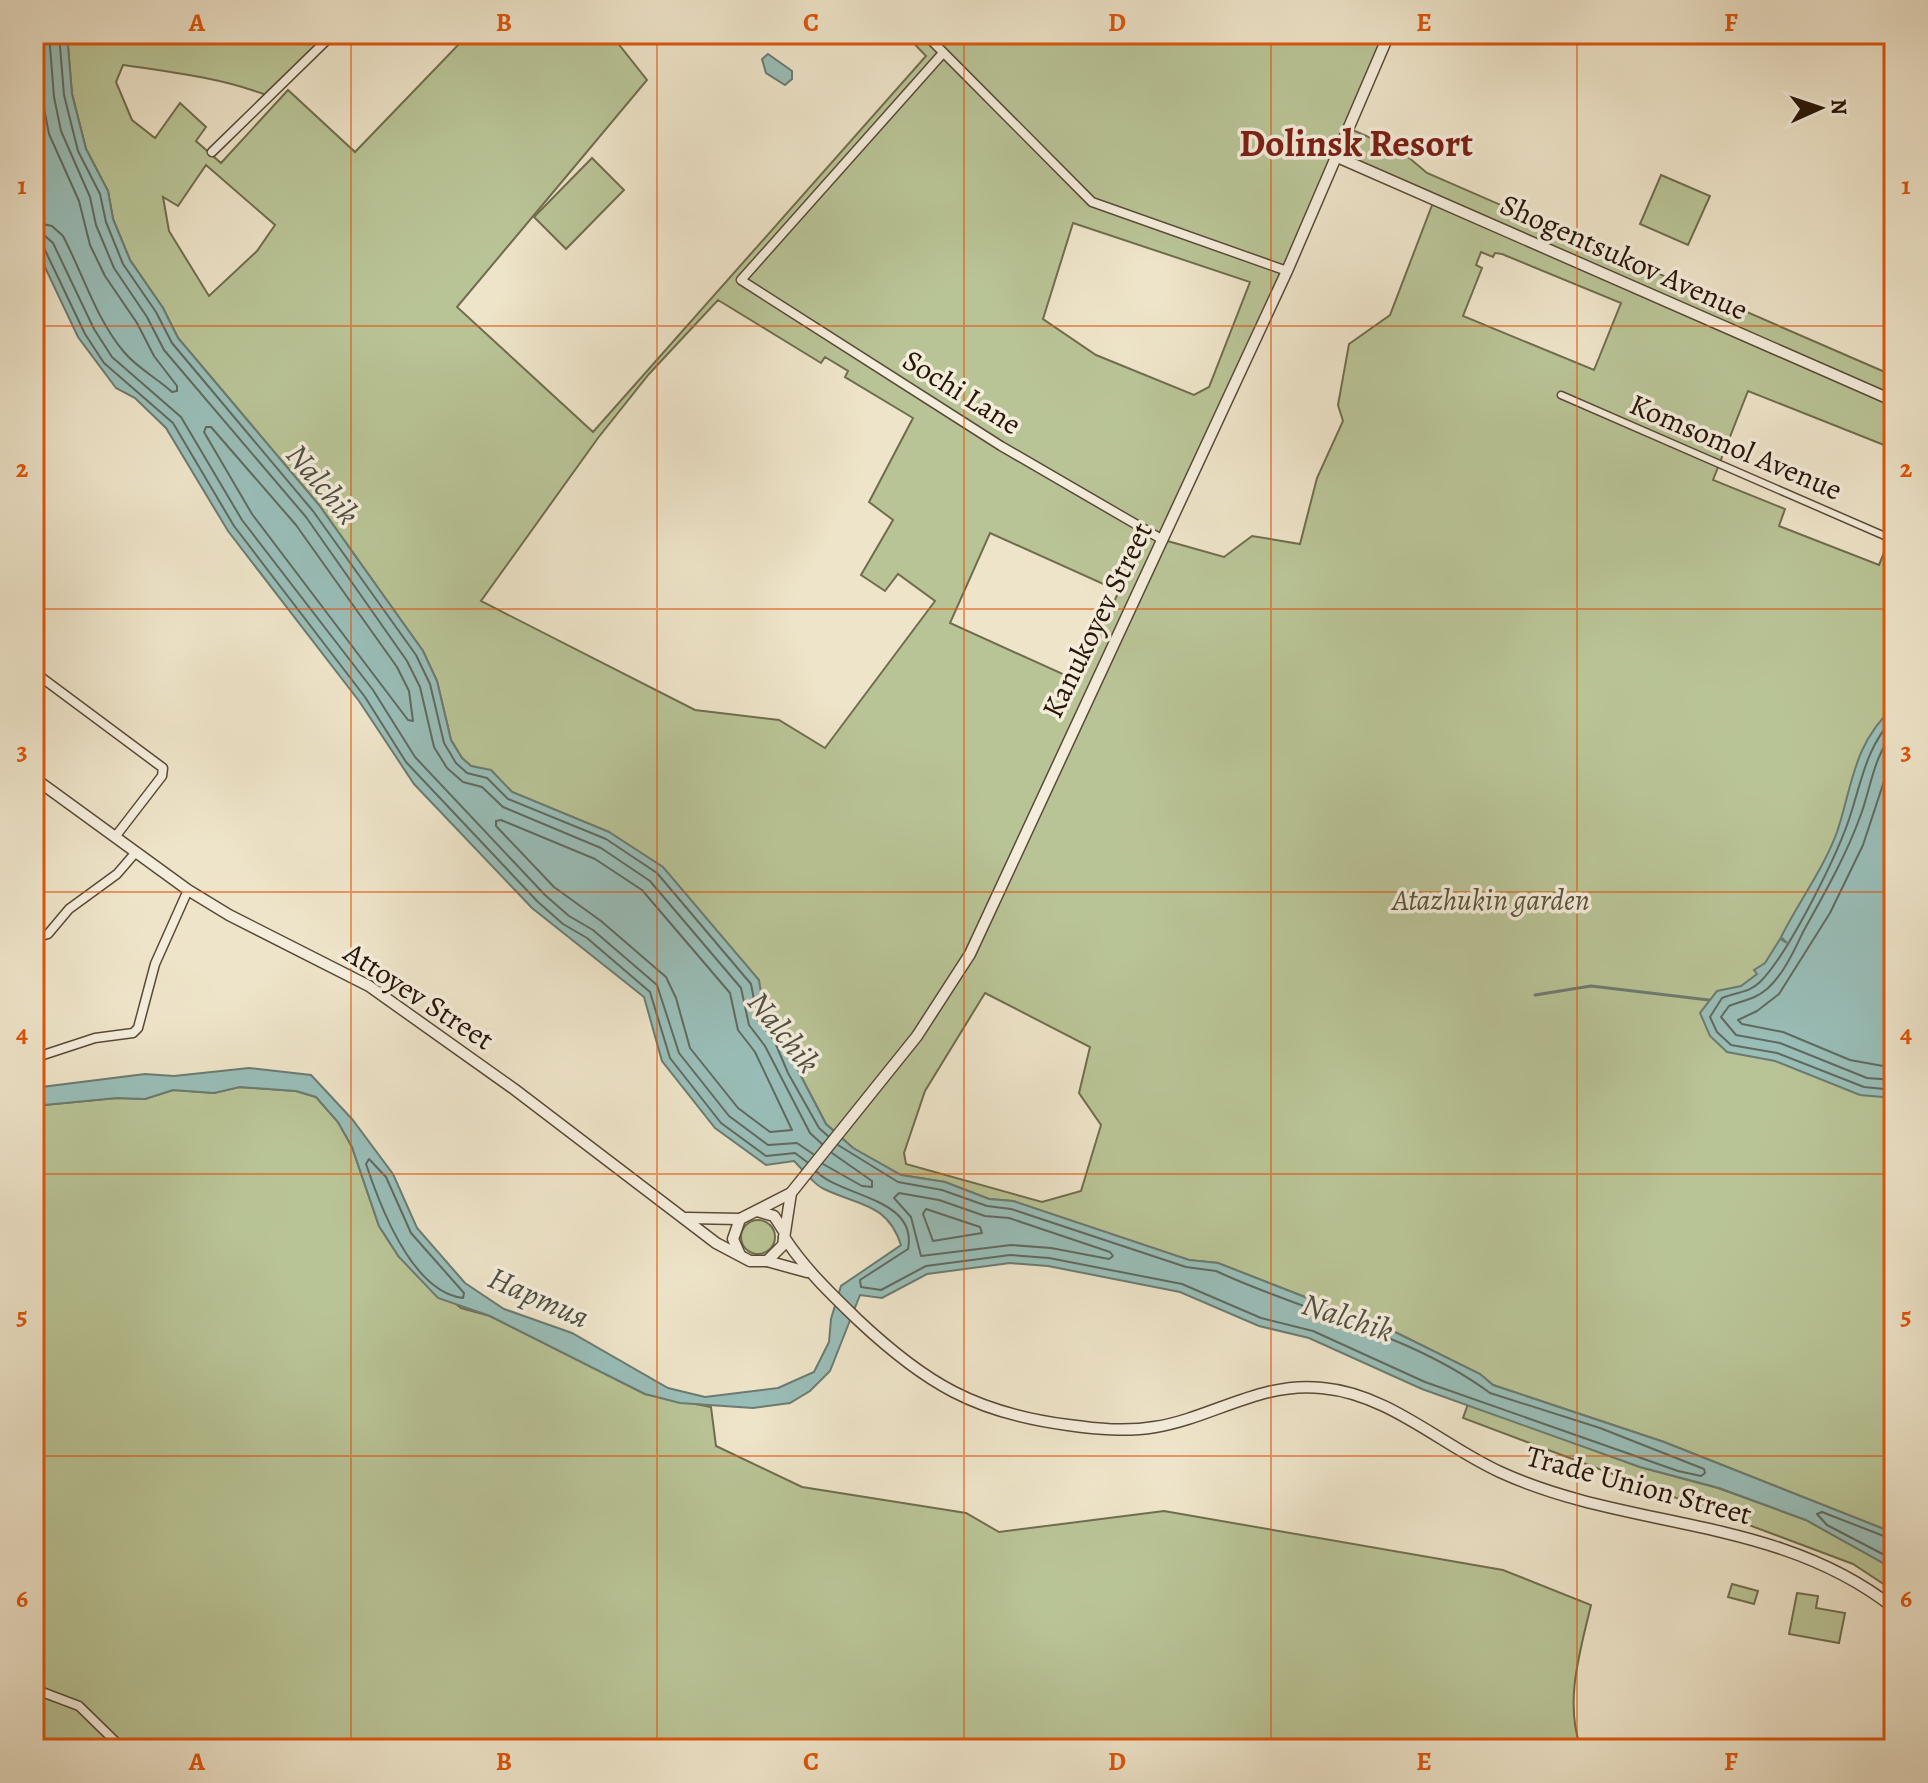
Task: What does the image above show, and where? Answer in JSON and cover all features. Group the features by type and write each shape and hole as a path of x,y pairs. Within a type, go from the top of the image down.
{"street":[{"path":"212,152 333,34"},
{"path":"925,34 1092,202 1287,271"},
{"name":"Kanukoyev Street","path":"791,1193 917,1036 970,954 1074,723 1163,540 1287,271 1386,35"},
{"name":"Sochi Lane","path":"943,53 741,278 743,283 989,438 1163,540"},
{"name":"Shogentsukov Avenue","path":"1335,156 1894,401"},
{"name":"Komsomol Avenue","path":"1561,395 1894,540"},
{"path":"34,672 163,768 162,776 115,837"},
{"name":"Attoyev Street","path":"34,778 188,890 229,915 369,986 687,1218 716,1243 742,1257"},
{"path":"34,938 48,934 69,909 117,874 136,852"},
{"path":"34,1058 95,1038 136,1030 155,964 188,890"},
{"path":"740,1219 733,1239 742,1257 758,1263 767,1261 779,1252 791,1193"},
{"path":"687,1218 740,1219 791,1193"},
{"path":"751,1212 774,1216 807,1272"},
{"path":"767,1261 807,1272"},
{"name":"Trade Union Street","path":"807,1272 893,1353 935,1384 980,1406 1015,1417 1082,1427 1156,1427 1253,1395 1290,1387 1325,1388 1401,1414 1486,1465 1528,1484 1812,1557 1864,1584 1894,1608"},
{"path":"34,1689 79,1706 123,1749"}],"green space":[{"name":"Atazhukin garden","path":"67,34 333,34 269,96 215,80 123,65 116,82 132,120 155,138 180,103 206,127 196,141 221,163 288,90 355,152 459,44 482,34 624,34 617,42 647,80 457,307 593,432 926,56 905,34 1389,34 1348,128 1401,151 1427,173 1894,376 1894,449 1748,391 1713,480 1785,509 1779,526 1879,565 1894,528 1894,1533 1664,1442 1493,1385 1480,1374 1397,1333 1218,1263 1189,1260 1013,1201 989,1199 945,1182 901,1175 853,1148 826,1124 780,1036 765,1018 758,980 697,910 609,832 512,792 491,771 471,766 462,758 451,740 437,681 423,651 319,505 178,338 163,308 130,260 113,219 108,191 86,149 72,94","holes":["1335,156 1434,200 1390,315 1349,344 1338,405 1343,421 1317,478 1300,544 1252,536 1224,557 1164,540","206,165 275,225 257,251 209,296 169,231 163,197 178,206","1073,223 1250,282 1209,387 1194,395 1096,355 1043,319","1481,252 1493,257 1495,253 1502,254 1621,303 1594,370 1463,316 1482,268 1476,265","718,300 821,363 825,357 848,371 845,377 913,418 869,502 893,520 861,575 885,591 898,574 935,601 825,748 779,720 695,710 481,601 598,438 649,374","990,533 1119,591 1078,681 950,623","985,993 1090,1047 1079,1093 1101,1125 1081,1191 1042,1202 906,1164 904,1153 925,1091"]},
{"path":"592,158 624,190 566,249 534,217"},
{"path":"1661,175 1710,196 1688,245 1640,224"},
{"path":"239,1087 296,1091 316,1097 338,1122 352,1147 379,1226 399,1257 461,1308 490,1316 645,1394 711,1407 716,1446 802,1487 966,1513 999,1532 1164,1511 1503,1570 1591,1605 1574,1695 1576,1731 1581,1749 34,1749 34,1106 117,1098 145,1099 173,1090 214,1093"},
{"path":"758,1220 770,1225 775,1237 770,1249 758,1254 746,1249 741,1237 746,1225"},
{"path":"1468,1404 1640,1467 1718,1488 1806,1520 1894,1569 1894,1591 1853,1564 1463,1418"},
{"path":"1732,1584 1758,1591 1754,1604 1728,1597"},
{"path":"1797,1593 1818,1596 1816,1608 1845,1613 1839,1643 1789,1634"}],"water":[{"name":"Nalchik","path":"34,34 67,34 72,94 86,149 108,191 113,219 130,260 163,308 178,338 319,505 423,651 437,681 451,740 462,758 471,766 491,770 512,792 609,832 663,867 759,980 765,1018 780,1036 826,1124 853,1148 901,1175 945,1182 989,1199 1013,1201 1189,1260 1218,1263 1397,1333 1480,1374 1493,1385 1664,1442 1894,1533 1894,1569 1806,1520 1719,1488 1640,1467 1422,1389 1309,1338 1259,1326 1180,1292 1048,1266 1010,1263 927,1274 882,1298 860,1295 830,1371 810,1391 790,1403 753,1408 680,1403 645,1394 490,1316 438,1298 399,1257 379,1226 352,1147 338,1122 316,1097 296,1091 240,1087 214,1093 173,1090 145,1099 117,1098 34,1106 34,1088 145,1074 174,1076 249,1068 311,1075 352,1119 393,1174 417,1228 465,1283 504,1309 572,1333 668,1388 705,1397 778,1388 814,1372 829,1342 831,1319 841,1286 901,1245 888,1220 870,1207 822,1188 794,1161 766,1165 715,1128 662,1061 644,997 532,908 414,784 359,701 228,531 166,428 135,398 116,388 78,337 34,244"},
{"path":"768,54 792,71 792,79 785,85 766,73 762,59"},
{"path":"1894,707 1894,1098 1860,1095 1775,1061 1727,1052 1710,1036 1700,1013 1717,991 1741,986 1757,974 1754,970 1765,963 1780,939 1787,943 1781,937 1831,846 1862,751 1880,721"}],"waterway":[{"path":"1535,995 1591,986 1709,1000"}],"district":[{"name":"Dolinsk Resort","path":"1356,143"}],"water label":[{"name":"Нартия","path":"539,1297"}]}
